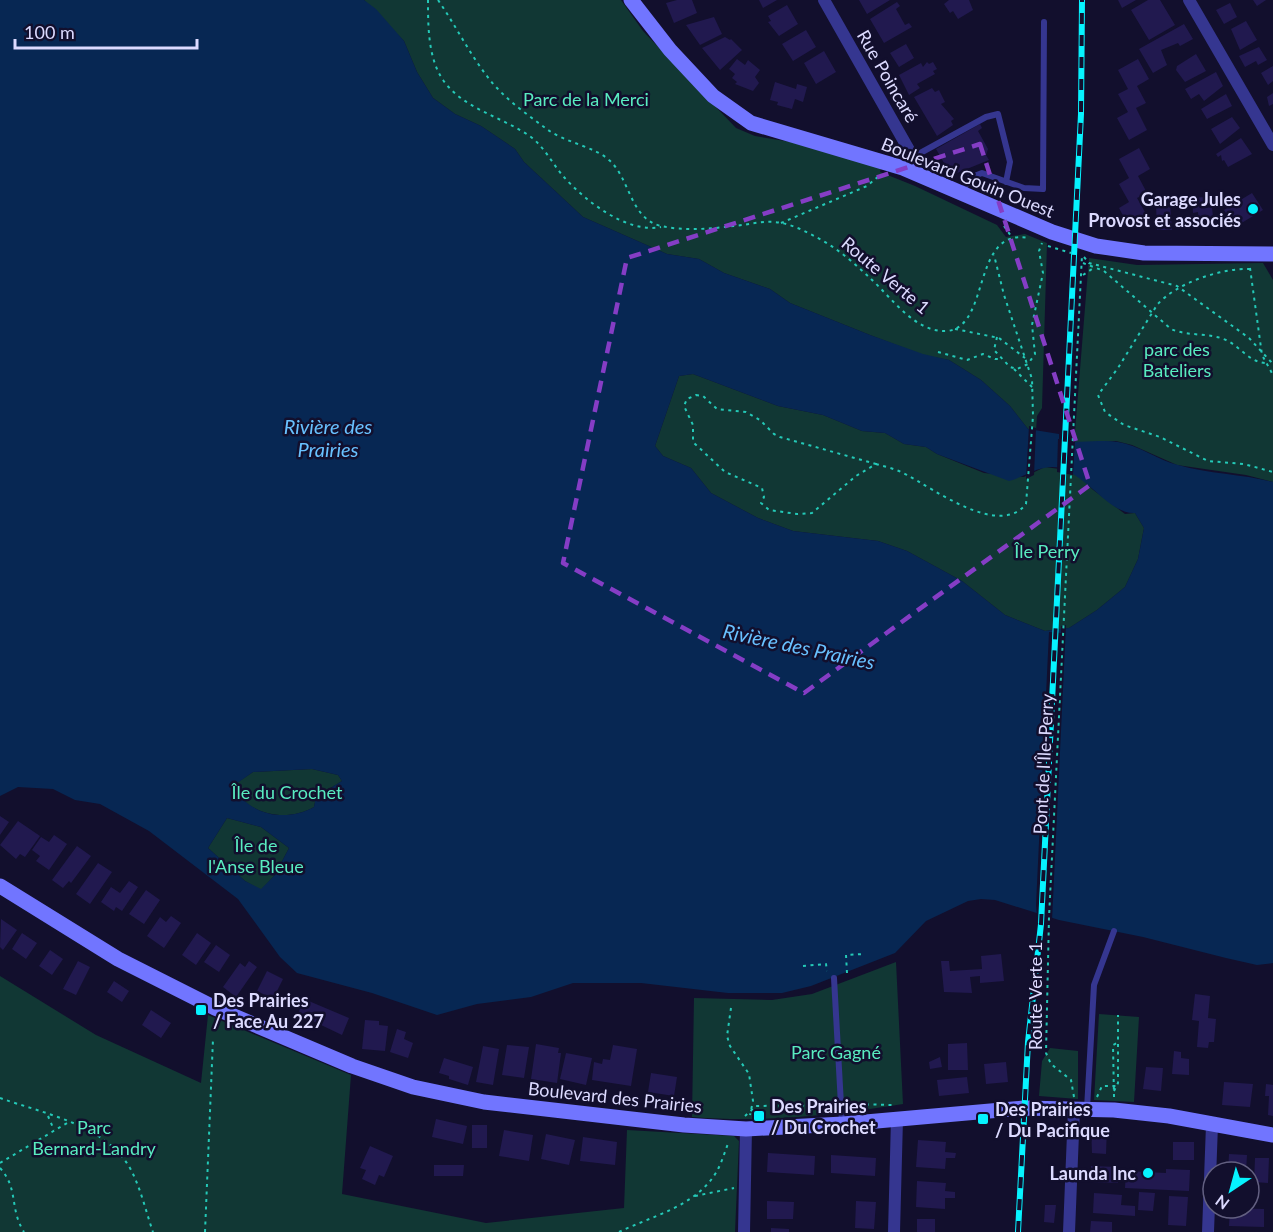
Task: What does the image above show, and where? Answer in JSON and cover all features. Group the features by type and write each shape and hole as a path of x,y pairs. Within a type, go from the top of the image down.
{"street":[{"name":"Boulevard Gouin Ouest","path":"631,0 662,42 702,85 720,103 744,120 913,164 962,192 1060,236 1104,248 1144,253 1273,254"},
{"name":"Rue Poincaré","path":"824,0 913,164"},
{"path":"1189,0 1273,145"},
{"name":"Boulevard des Prairies","path":"0,886 118,959 215,1008 352,1066 413,1087 484,1102 746,1129 843,1124 1007,1108 1083,1105 1148,1113 1273,1135"},
{"path":"1070,1232 1083,1105"},
{"path":"894,1232 897,1119"},
{"path":"1208,1232 1212,1125"},
{"path":"744,1232 746,1129"}],"lane":[{"path":"962,192 969,178 982,173 1024,188 1043,189 1044,22"},
{"path":"913,164 986,117 998,114 1010,162 1006,182"},
{"path":"1083,1105 1093,994 1100,963 1114,931"},
{"path":"830,979 843,1124"}],"path":[{"name":"Route Verte 1","path":"428,0 433,53 439,72 452,91 467,102 533,139 562,175 594,206 634,224 651,228 664,226 721,228 760,222 781,223 798,228 833,248 919,322 938,330 954,329 997,337"},
{"path":"438,0 479,65 502,93 558,136 610,160 640,211 652,222 664,226"},
{"path":"781,223 867,186 884,171"},
{"path":"954,329 971,310 994,255 1002,242 1011,237"},
{"path":"1013,369 1028,362 1036,348 1032,325 1043,273 1039,251 1042,243"},
{"path":"876,464 856,476 812,513 797,514 769,510 761,503 764,497 762,488 725,472 693,442 693,425 686,411 685,402 691,397 703,396 717,410 738,410 754,416 780,437 876,464 899,471 961,506 983,513 1005,515 1018,512 1026,504 1029,493 1034,388 1028,362 1004,295 994,255"},
{"path":"1083,275 1082,255 1089,263 1168,282 1180,288 1261,350 1273,364"},
{"path":"1251,262 1261,350 1265,363 1273,375"},
{"path":"1083,263 1110,276 1150,314 1181,334 1224,339 1255,360 1265,363"},
{"path":"1083,275 1095,267"},
{"path":"1250,269 1236,269 1180,288 1165,296 1150,314 1118,368 1099,392 1099,399 1105,412 1124,425 1160,437 1208,461 1244,464 1273,472"},
{"name":"Pont de l'Île-Perry","path":"1049,917 1070,484 1083,275"},
{"path":"1028,362 1007,342 997,337 994,350 1034,388"},
{"path":"938,352 967,360 983,354 1002,359"},
{"name":"Route Verte 1","path":"1049,917 1046,1053 1051,1064 1071,1080 1083,1105"},
{"path":"847,973 846,955 864,954"},
{"path":"803,966 826,964 830,979"},
{"path":"731,1008 726,1028 728,1042 746,1066 753,1095 746,1129"},
{"path":"1114,1091 1117,1086 1120,1053 1117,1042 1118,1015"},
{"path":"205,1232 213,1040"},
{"path":"1114,1102 1112,1052 1113,1045 1117,1042"},
{"path":"1112,1052 1120,1053"},
{"path":"1083,1105 1101,1087 1117,1086"},
{"path":"0,1098 91,1132 112,1146 131,1171 153,1232"},
{"path":"47,1114 54,1130"},
{"path":"0,1163 67,1123"},
{"path":"0,1168 10,1182 15,1216 24,1232"},
{"path":"693,1196 745,1186"}],"highlighted area":[{"path":"980,144 1090,485 804,693 563,563 627,258"}],"green space":[{"name":"Parc de la Merci","path":"364,0 621,0 643,31 736,128 755,136 791,142 881,168 880,172 997,225 1006,237 1025,234 1047,243 1042,408 1037,416 1036,431 1028,429 1010,406 981,380 949,360 923,355 870,335 790,303 770,289 724,273 699,259 667,254 583,217 524,162 515,149 481,126 455,114 433,98 417,72 404,41"},
{"name":"parc des Bateliers","path":"1089,258 1137,265 1263,263 1273,280 1273,482 1246,475 1177,465 1132,445 1116,441 1074,444"},
{"name":"Île Perry","path":"693,374 778,406 823,415 862,431 885,433 904,444 926,447 937,454 984,473 1024,477 1045,467 1074,471 1092,489 1125,514 1135,513 1144,528 1138,559 1125,587 1097,610 1069,628 1045,631 1005,615 962,581 907,551 878,541 793,531 758,518 711,493 691,468 663,456 655,446 679,376"},
{"name":"Île du Crochet","path":"312,769 338,775 342,781 316,797 314,807 292,815 258,810 239,796 232,786 253,772"},
{"name":"Île de l'Anse Bleue","path":"227,818 261,827 289,848 275,875 261,890 245,881 208,848"},
{"name":"Parc Gagné","path":"896,962 903,1104 798,1117 719,1119 692,1117 694,998 772,1000 812,994"},
{"name":"Parc Bernard-Landry","path":"0,976 96,1035 201,1083 208,1015 351,1075 342,1194 486,1223 624,1208 627,1130 734,1136 739,1141 735,1232 0,1232"},
{"path":"1099,1014 1139,1017 1134,1102 1094,1100"},
{"path":"1050,1048 1078,1051 1078,1099 1039,1096 1042,1061"}],"water":[{"name":"Rivière des Prairies","path":"0,0 364,0 376,9 404,41 417,72 433,98 455,114 481,126 515,149 524,162 583,217 667,254 699,259 724,273 770,289 790,303 870,335 923,354 949,360 981,380 1010,406 1028,429 1059,434 1059,439 1066,441 1111,441 1126,444 1178,465 1273,482 1273,963 1257,965 1143,937 1059,920 995,900 981,899 968,901 926,921 895,953 811,986 782,993 728,993 641,983 573,983 531,997 477,1004 437,1015 372,993 297,973 280,957 238,899 149,831 100,804 75,800 53,789 18,787 0,796","holes":["693,374 778,406 823,415 862,431 885,433 904,444 926,447 937,454 1009,481 1035,470 1057,467 1080,479 1113,506 1135,513 1144,528 1138,559 1125,587 1097,610 1069,628 1045,631 1005,615 962,581 907,551 878,541 793,531 758,518 711,493 691,468 663,456 655,446 679,376","312,769 338,775 342,781 316,797 314,807 292,815 280,815 258,810 248,804 233,786 253,772","227,818 261,827 289,848 275,875 261,889 245,881 208,848"]}],"pier":[{"path":"1029,426 1036,428 1034,475 1026,479"},
{"path":"1058,439 1075,441 1073,475 1057,472"},
{"path":"1066,625 1052,921 1049,918 1037,917 1036,905 1049,632 1061,633 1061,626"}],"building":[{"path":"692,0 697,13 674,23 666,3"},
{"path":"759,0 777,0 763,8"},
{"path":"859,0 890,0 867,14"},
{"path":"949,0 969,0 973,10 958,19 953,11 950,13 944,4"},
{"path":"1118,0 1136,0 1122,8"},
{"path":"1148,0 1160,0 1175,25 1149,40 1131,10"},
{"path":"1253,0 1266,0 1257,6"},
{"path":"897,2 900,6 896,9 905,25 909,23 912,27 884,43 870,19"},
{"path":"1230,3 1237,17 1224,24 1216,10"},
{"path":"787,5 798,24 779,36 768,22 771,21 768,16"},
{"path":"714,17 722,34 700,45 686,25"},
{"path":"1246,21 1257,40 1240,50 1231,29"},
{"path":"1184,24 1193,39 1180,46 1178,43 1161,50 1167,65 1153,73 1139,49"},
{"path":"806,30 816,47 793,61 782,44"},
{"path":"725,37 731,39 742,50 720,70 702,48"},
{"path":"906,44 914,58 899,67 890,53"},
{"path":"1259,47 1267,60 1258,65 1256,61 1245,67 1239,56"},
{"path":"824,51 836,72 816,84 804,63"},
{"path":"1196,54 1206,71 1185,82 1176,70 1177,66"},
{"path":"737,59 745,65 748,60 760,70 755,77 759,83 753,91 735,84 737,82 732,78 735,74 729,69"},
{"path":"1138,59 1149,79 1137,86 1146,103 1136,108 1147,130 1129,140 1117,118 1128,112 1118,94 1128,89 1118,70"},
{"path":"927,62 929,64 933,62 937,69 933,71 935,74 917,84 920,88 909,95 899,75 921,63 923,67"},
{"path":"1273,66 1273,81 1268,85 1261,73"},
{"path":"1216,72 1223,86 1204,101 1199,94 1191,99 1185,89"},
{"path":"775,82 796,89 797,84 807,87 803,102 795,99 792,109 777,105 778,102 770,100"},
{"path":"932,88 935,92 939,90 945,102 941,104 954,119 951,121 953,125 937,136 914,97"},
{"path":"1273,93 1273,104 1269,106 1267,97"},
{"path":"1226,94 1232,106 1207,119 1201,109"},
{"path":"1232,117 1240,128 1220,144 1211,129"},
{"path":"980,124 982,128 978,131 988,149 986,155 989,160 957,173 948,170 936,149"},
{"path":"1241,138 1252,154 1228,167 1224,160 1222,161 1221,155 1218,157 1216,154"},
{"path":"1139,148 1150,169 1138,176 1147,193 1137,198 1149,219 1130,229 1119,208 1129,202 1119,184 1129,178 1119,159"},
{"path":"1252,193 1263,210 1235,227 1224,210"},
{"path":"1205,197 1206,208 1212,207 1213,217 1218,217 1218,226 1199,227 1198,212 1193,213 1192,198"},
{"path":"1170,203 1172,230 1157,230 1156,204"},
{"path":"0,816 9,822 0,835"},
{"path":"18,821 40,836 25,857 20,854 16,859 0,845"},
{"path":"54,835 67,844 49,870 36,861 40,856 32,850 41,837 49,842"},
{"path":"77,846 91,856 71,883 69,881 63,888 52,880"},
{"path":"98,863 112,872 90,904 76,894"},
{"path":"129,881 138,887 122,911 116,907 114,911 101,902 111,887 120,893"},
{"path":"146,890 160,900 144,924 129,914"},
{"path":"171,916 181,923 164,948 147,936 160,917 166,922"},
{"path":"1,919 17,930 3,950 0,947"},
{"path":"22,933 37,943 26,959 12,949"},
{"path":"197,933 211,943 196,965 182,955"},
{"path":"216,945 230,955 219,972 204,962"},
{"path":"50,950 63,959 52,975 39,966"},
{"path":"1001,954 1004,981 980,983 980,976 970,977 972,993 944,992 941,961 949,961 950,971 982,969 981,956"},
{"path":"78,961 90,967 76,995 63,989"},
{"path":"249,961 257,967 236,997 223,987 240,963 245,967"},
{"path":"267,971 283,979 273,999 257,991"},
{"path":"114,981 129,991 122,1002 107,992"},
{"path":"1195,994 1210,996 1208,1018 1216,1019 1214,1042 1209,1042 1208,1048 1197,1047 1199,1021 1192,1020"},
{"path":"304,999 349,1018 342,1035 298,1014"},
{"path":"151,1010 171,1023 161,1038 142,1025"},
{"path":"365,1020 379,1021 379,1025 388,1026 385,1051 362,1049"},
{"path":"397,1029 406,1032 404,1039 413,1043 408,1058 390,1052"},
{"path":"967,1043 968,1070 948,1070 948,1044"},
{"path":"536,1044 559,1048 558,1053 561,1053 557,1083 531,1079"},
{"path":"507,1045 529,1047 524,1078 502,1075"},
{"path":"613,1045 637,1049 631,1086 592,1080 594,1062 602,1064 603,1059 610,1060"},
{"path":"483,1046 499,1049 493,1085 476,1082"},
{"path":"1174,1051 1181,1052 1181,1058 1189,1059 1189,1075 1172,1074"},
{"path":"566,1053 592,1058 586,1085 560,1079"},
{"path":"940,1057 942,1067 930,1069 929,1062"},
{"path":"444,1058 473,1067 468,1085 439,1073"},
{"path":"1006,1062 1008,1082 986,1084 984,1064"},
{"path":"1146,1067 1163,1068 1161,1091 1143,1089"},
{"path":"651,1073 677,1077 674,1096 648,1092"},
{"path":"967,1077 969,1093 939,1096 937,1080"},
{"path":"1224,1082 1253,1084 1250,1107 1222,1105"},
{"path":"1266,1084 1273,1085 1273,1116 1268,1115 1269,1096 1265,1096"},
{"path":"436,1119 467,1126 463,1144 432,1137"},
{"path":"472,1125 487,1125 487,1148 472,1148"},
{"path":"1091,1126 1107,1127 1106,1154 1092,1153"},
{"path":"504,1130 533,1135 529,1161 499,1156"},
{"path":"546,1134 575,1140 569,1165 541,1159"},
{"path":"583,1137 617,1142 615,1165 580,1161"},
{"path":"918,1140 946,1142 945,1152 956,1153 955,1158 946,1158 945,1169 916,1167"},
{"path":"1173,1142 1194,1142 1194,1160 1173,1160"},
{"path":"370,1146 393,1156 384,1177 379,1175 375,1185 362,1179 366,1170 360,1168"},
{"path":"768,1153 815,1156 814,1175 767,1172"},
{"path":"1229,1154 1247,1155 1247,1160 1229,1160"},
{"path":"831,1155 876,1158 875,1176 831,1173"},
{"path":"1255,1158 1269,1158 1268,1183 1261,1182 1261,1160 1255,1160"},
{"path":"434,1165 464,1165 463,1176 434,1176"},
{"path":"1091,1166 1118,1167 1118,1183 1091,1182"},
{"path":"1166,1169 1190,1170 1189,1191 1125,1188 1126,1171 1166,1173"},
{"path":"917,1181 946,1183 945,1191 955,1192 955,1198 945,1198 945,1209 916,1207"},
{"path":"1139,1192 1155,1193 1153,1211 1138,1210"},
{"path":"1094,1193 1122,1195 1121,1205 1135,1206 1135,1216 1093,1213"},
{"path":"1169,1196 1188,1197 1186,1226 1168,1225"},
{"path":"767,1201 794,1202 793,1219 767,1219"},
{"path":"856,1201 876,1202 874,1229 855,1228"},
{"path":"1045,1205 1056,1205 1054,1223 1044,1222"},
{"path":"1261,1209 1264,1209 1264,1227 1229,1226 1229,1220 1261,1220"},
{"path":"917,1219 935,1219 935,1232 917,1232"},
{"path":"1091,1221 1112,1222 1112,1232 1090,1232"},
{"path":"771,1228 789,1229 789,1232 771,1232"}],"railway":[{"path":"1018,1232 1028,1042 1041,924 1081,114 1082,0"}],"place":[{"name":"Garage Jules Provost et associés","path":"1253,209"},
{"name":"Des Prairies / Face Au 227","path":"201,1010"},
{"name":"Des Prairies / Du Crochet","path":"759,1116"},
{"name":"Des Prairies / Du Pacifique","path":"983,1119"},
{"name":"Launda Inc","path":"1148,1173"}]}
